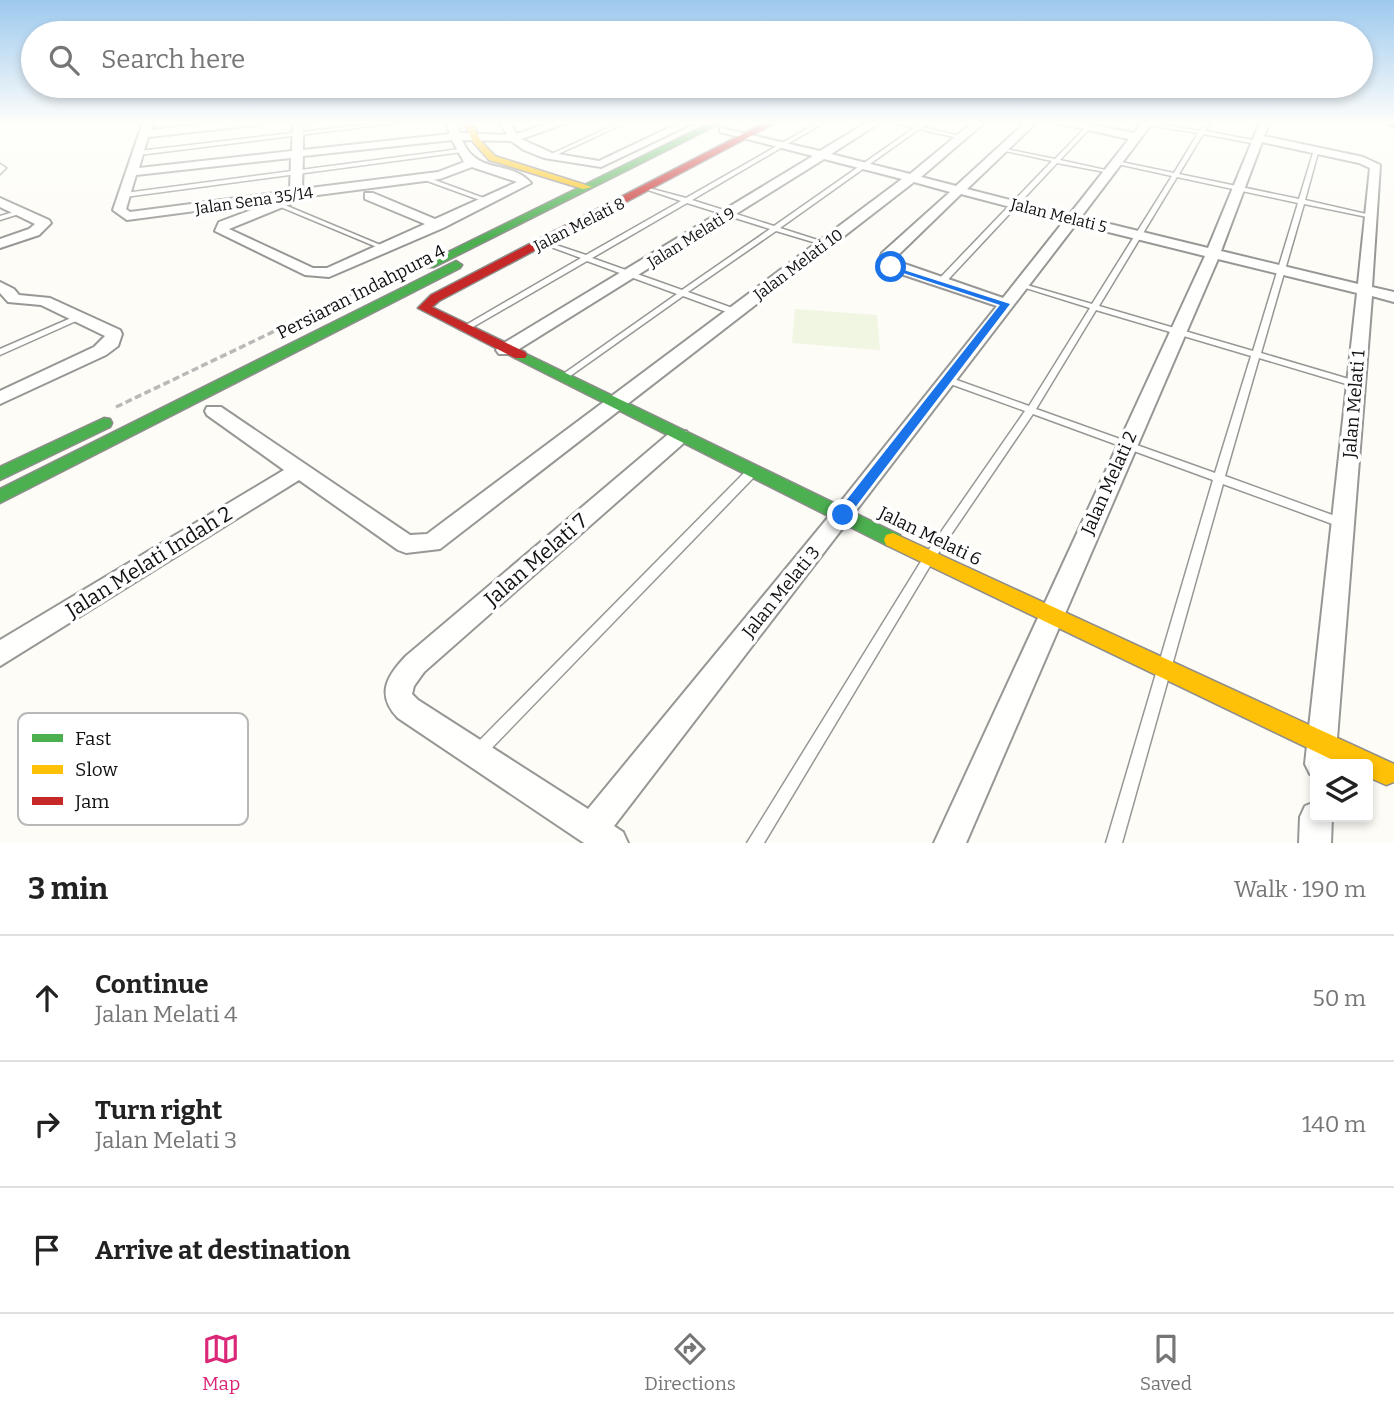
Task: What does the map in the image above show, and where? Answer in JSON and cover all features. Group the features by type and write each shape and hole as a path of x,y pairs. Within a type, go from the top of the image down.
{"street":[{"path":"125,195 137,161"},
{"path":"134,172 226,161"},
{"path":"298,161 300,194 225,225 222,231 316,274 335,272 522,187 524,181 471,163"},
{"path":"505,161 594,184"},
{"path":"528,161 594,184"},
{"path":"577,161 601,164 607,161"},
{"name":"Persiaran Indahpura 4","path":"223,365 644,161"},
{"name":"Persiaran Indahpura 4","path":"0,497 652,161"},
{"name":"Jalan Melati 8","path":"424,308 435,298 647,188 691,161"},
{"name":"Jalan Melati 9","path":"505,350 814,161"},
{"name":"Jalan Melati 5","path":"846,161 1394,297"},
{"name":"Jalan Melati 10","path":"215,411 406,544 432,543 932,161"},
{"path":"989,161 887,256 886,261 891,267 1006,304"},
{"name":"Jalan Melati 3","path":"602,836 843,515 1117,161"},
{"name":"Jalan Melati 2","path":"950,843 1213,253 1248,161"},
{"name":"Jalan Melati 1","path":"1320,759 1376,167 1365,161"},
{"name":"Jalan Sena 35/14","path":"125,195 119,210 127,216 421,177 450,172 471,163"},
{"path":"369,196 438,225"},
{"path":"0,202 41,219 44,223 41,227 0,244"},
{"path":"0,287 13,295 7,302"},
{"path":"0,398 90,356 112,342 114,334 44,301 7,302"},
{"name":"Jalan Melati 6","path":"424,308 752,472 1049,616 1322,742 1388,780 1388,761 1394,756"},
{"path":"0,474 119,411"},
{"name":"Jalan Melati 7","path":"477,753 408,709 398,699 398,689 405,675 679,436"},
{"name":"Jalan Melati Indah 2","path":"0,654 299,470"},
{"path":"477,753 602,836"},
{"path":"1315,843 1317,822"}],"lane":[{"path":"125,195 380,161"},
{"path":"463,329 754,161"},
{"path":"562,377 872,161"},
{"path":"940,283 1055,161"},
{"path":"1067,161 1174,175 1371,216"},
{"path":"755,843 929,558 1031,410 1183,161"},
{"path":"1114,843 1161,667 1314,161"},
{"path":"0,166 3,168 0,172"},
{"path":"421,177 490,202"},
{"path":"647,188 825,243"},
{"path":"278,204 386,249"},
{"path":"0,218 20,212"},
{"path":"542,243 735,312"},
{"path":"1020,285 1356,384"},
{"path":"0,352 80,317"},
{"path":"948,380 1343,524"},
{"path":"477,753 752,472"}],"path":[{"path":"119,411 378,282"}],"green space":[{"path":"795,309 877,315 880,350 792,343"}],"traffic: fast":[{"path":"430,264 639,161"},
{"path":"0,497 456,265"},
{"path":"520,355 893,540"},
{"path":"0,474 104,423"}],"traffic: slow":[{"path":"503,161 587,187"},
{"path":"893,540 1386,773"}],"traffic: jam":[{"path":"520,355 424,308 435,298 697,161"}],"route":[{"path":"843,515 1006,304 891,267"}]}
